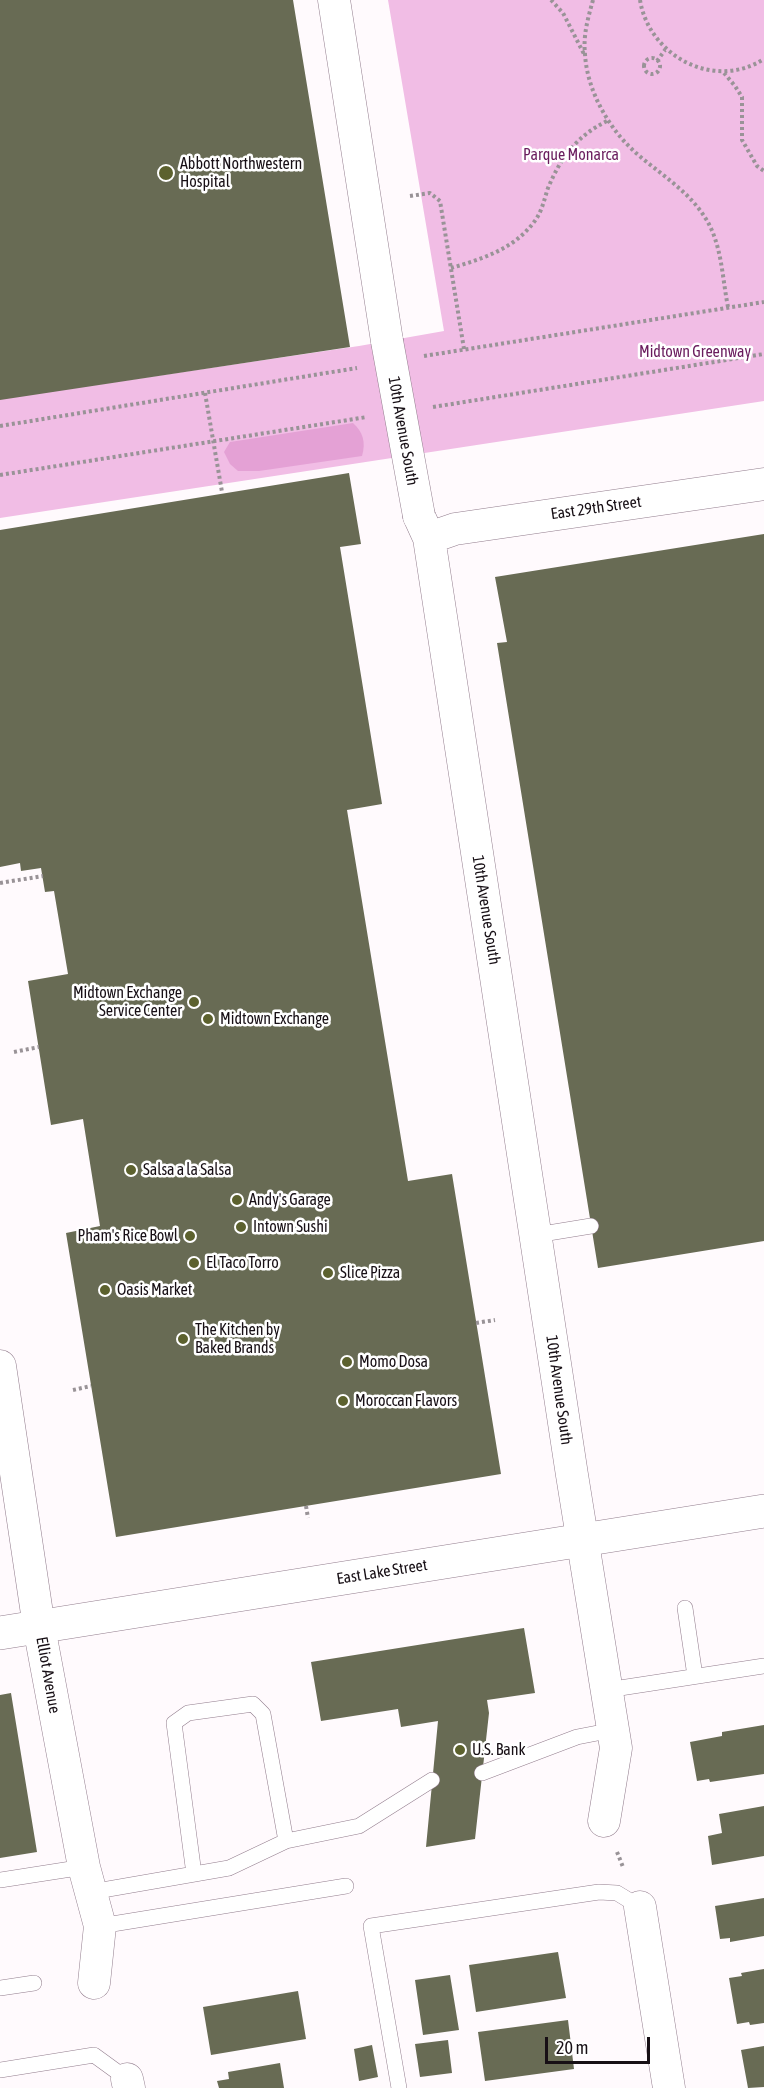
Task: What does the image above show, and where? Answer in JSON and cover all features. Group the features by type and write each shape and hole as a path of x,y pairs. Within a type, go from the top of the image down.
{"main road":[{"name":"East Lake Street","path":"0,1633 764,1511"}],"street":[{"name":"10th Avenue South","path":"334,0 387,341 424,527 616,1748 604,1821"},
{"name":"East 29th Street","path":"424,527 455,529 764,484"},
{"name":"Elliot Avenue","path":"0,1366 39,1627 88,1879 100,1926 94,1983"},
{"path":"640,1907 669,2088"}],"lane":[{"path":"536,1235 591,1226"},
{"path":"685,1608 695,1676"},
{"path":"607,1690 764,1666"},
{"path":"194,1874 174,1723 188,1713 253,1704 263,1714 286,1841"},
{"path":"482,1773 577,1737 613,1730"},
{"path":"0,1880 194,1874 229,1868 286,1841 359,1826 432,1780"},
{"path":"100,1926 346,1886"},
{"path":"399,2088 371,1926 598,1892 617,1893 640,1907"},
{"path":"0,1988 34,1983"},
{"path":"0,2070 94,2055 128,2083"}],"path":[{"path":"552,0 563,13 585,55 592,84 607,121 634,152 687,195 713,231 728,307"},
{"path":"585,55 586,24 593,0"},
{"path":"640,0 649,27 665,50 692,65 723,73 763,61"},
{"path":"657,61 665,50"},
{"path":"652,58 657,61 660,65 658,72 648,74 644,70 645,62 652,58"},
{"path":"723,73 741,97 742,140 747,153 764,171"},
{"path":"451,267 485,259 528,229 538,215 548,189 570,148 579,138 607,121"},
{"path":"410,196 430,193 440,201 464,349"},
{"path":"205,393 222,492"},
{"path":"0,882 43,876"},
{"path":"14,1052 39,1047"},
{"path":"476,1323 495,1320"},
{"path":"73,1390 91,1386"},
{"path":"306,1506 308,1518"},
{"path":"604,1821 640,1907"}],"green space":[{"path":"388,0 764,0 764,401 0,518 0,399 359,346 444,331"}],"shaded area":[{"path":"353,423 363,438 362,456 259,471 238,471 230,464 224,452 230,442"}],"building":[{"name":"Abbott Northwestern Hospital","path":"0,0 293,0 350,347 0,400"},
{"name":"Midtown Exchange","path":"349,473 361,544 340,547 382,804 347,810 408,1181 452,1174 501,1474 116,1537 66,1233 100,1226 83,1119 51,1125 28,981 68,974 54,891 45,892 41,868 21,871 20,863 0,867 0,530"},
{"path":"764,534 764,1241 598,1268 497,643 507,642 495,577"},
{"name":"U.S. Bank","path":"524,1628 535,1693 487,1700 489,1713 475,1839 426,1847 438,1721 401,1727 398,1709 321,1721 311,1662"},
{"path":"11,1693 37,1852 0,1858 0,1695"},
{"path":"764,1725 764,1774 710,1782 709,1779 697,1781 690,1742 722,1736 722,1732"},
{"path":"764,1806 764,1856 712,1865 708,1836 722,1833 719,1814"},
{"path":"764,1898 764,1936 730,1942 730,1938 720,1939 715,1906"},
{"path":"558,1952 566,1998 476,2012 469,1965"},
{"path":"764,1969 764,2023 737,2024 729,1978 742,1976 741,1973"},
{"path":"450,1975 459,2030 423,2035 415,1980"},
{"path":"298,1991 306,2039 211,2055 203,2007"},
{"path":"568,2020 574,2069 485,2081 478,2032"},
{"path":"448,2040 452,2073 420,2077 415,2044"},
{"path":"372,2045 378,2077 359,2081 354,2049"},
{"path":"764,2046 764,2087 748,2088 741,2050"},
{"path":"280,2063 284,2088 219,2088 217,2081 229,2079 228,2072"}],"place":[{"name":"Abbott Northwestern Hospital","path":"166,173"},
{"name":"Midtown Exchange Service Center","path":"194,1002"},
{"name":"Midtown Exchange","path":"208,1019"},
{"name":"Salsa a la Salsa","path":"131,1170"},
{"name":"Andy's Garage","path":"237,1200"},
{"name":"Intown Sushi","path":"241,1227"},
{"name":"Pham's Rice Bowl","path":"190,1236"},
{"name":"El Taco Torro","path":"194,1263"},
{"name":"Slice Pizza","path":"328,1273"},
{"name":"Oasis Market","path":"105,1290"},
{"name":"The Kitchen by Baked Brands","path":"183,1339"},
{"name":"Momo Dosa","path":"347,1362"},
{"name":"Moroccan Flavors","path":"343,1401"},
{"name":"U.S. Bank","path":"460,1750"}],"park label":[{"name":"Parque Monarca","path":"571,155"},
{"name":"Midtown Greenway","path":"695,352"}]}
